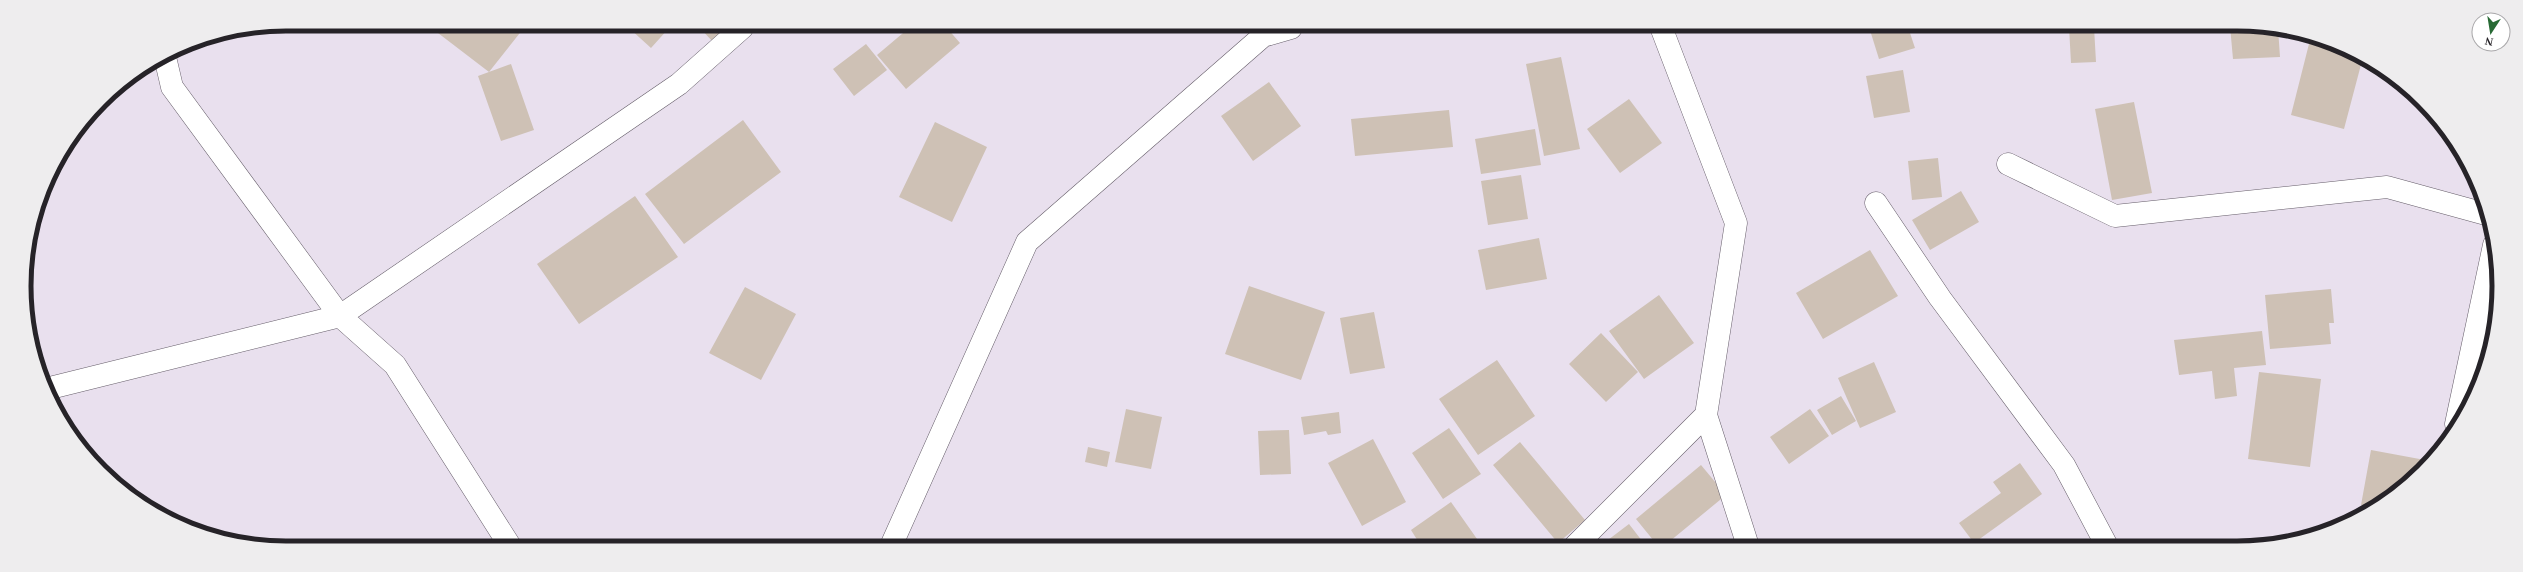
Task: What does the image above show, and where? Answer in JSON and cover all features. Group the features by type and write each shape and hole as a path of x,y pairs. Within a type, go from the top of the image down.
{"street":[{"path":"51,387 340,316 679,84 739,31"},
{"path":"1663,31 1736,223 1706,415 1746,541"},
{"path":"893,541 1027,242 1263,32"},
{"path":"166,61 172,87 340,316 395,365 507,541"},
{"path":"2008,164 2115,216 2387,187 2481,213"},
{"path":"1876,203 1940,298 2064,466 2104,541"},
{"path":"2458,414 2491,261"},
{"path":"1580,541 1706,415"}],"building":[{"path":"440,31 521,31 489,72 438,33"},
{"path":"632,31 666,31 651,48"},
{"path":"703,31 725,31 713,42"},
{"path":"905,31 950,31 960,43 906,89 877,55"},
{"path":"1870,31 1909,31 1915,48 1879,59"},
{"path":"2069,31 2094,31 2096,62 2071,63"},
{"path":"2230,31 2278,34 2280,57 2233,59"},
{"path":"2309,42 2335,50 2361,63 2344,129 2291,115"},
{"path":"866,44 887,70 854,96 833,69"},
{"path":"1561,57 1580,149 1544,156 1526,64"},
{"path":"511,64 534,130 501,141 478,76"},
{"path":"1903,70 1910,112 1874,118 1866,76"},
{"path":"1269,82 1301,126 1253,161 1221,116"},
{"path":"1629,99 1662,143 1620,173 1587,129"},
{"path":"2134,102 2152,193 2112,200 2095,109"},
{"path":"1449,110 1453,147 1355,156 1351,119"},
{"path":"743,120 781,172 684,244 645,194"},
{"path":"935,122 987,147 952,222 899,197"},
{"path":"1535,129 1541,165 1481,174 1475,139"},
{"path":"1938,158 1942,197 1912,200 1908,161"},
{"path":"1521,175 1528,219 1488,225 1481,181"},
{"path":"1961,191 1979,222 1930,250 1912,220"},
{"path":"635,196 678,257 579,324 537,264"},
{"path":"1539,238 1547,279 1486,290 1478,250"},
{"path":"1870,250 1898,296 1823,339 1796,293"},
{"path":"1249,286 1325,312 1301,380 1225,354"},
{"path":"745,287 796,314 761,380 709,353"},
{"path":"2331,289 2334,323 2329,323 2331,344 2270,349 2265,295"},
{"path":"1659,295 1694,343 1644,379 1609,331"},
{"path":"1374,312 1385,368 1350,374 1340,318"},
{"path":"2262,331 2266,365 2234,368 2237,396 2215,399 2212,371 2179,375 2174,340"},
{"path":"1601,333 1638,372 1606,402 1569,364"},
{"path":"1497,360 1535,416 1478,455 1439,399"},
{"path":"1874,362 1896,412 1860,428 1838,378"},
{"path":"2259,372 2321,379 2310,467 2248,459"},
{"path":"1841,396 1856,421 1832,435 1817,410"},
{"path":"1126,409 1162,417 1151,469 1115,462"},
{"path":"1810,409 1829,436 1789,464 1770,437"},
{"path":"1339,412 1341,433 1328,435 1326,431 1304,435 1301,417"},
{"path":"1449,428 1481,474 1443,499 1412,453"},
{"path":"1289,430 1291,474 1260,475 1258,431"},
{"path":"1373,439 1406,502 1362,526 1328,463"},
{"path":"1520,442 1585,520 1560,541 1556,541 1493,465"},
{"path":"1088,447 1110,452 1107,467 1085,462"},
{"path":"2371,450 2423,460 2405,478 2379,498 2366,506 2361,505"},
{"path":"2020,463 2042,494 1977,541 1972,541 1959,523 2001,493 1993,482"},
{"path":"1701,465 1726,495 1670,541 1654,541 1636,519"},
{"path":"1451,502 1478,541 1418,541 1411,530"},
{"path":"1629,524 1642,541 1607,541"}]}
